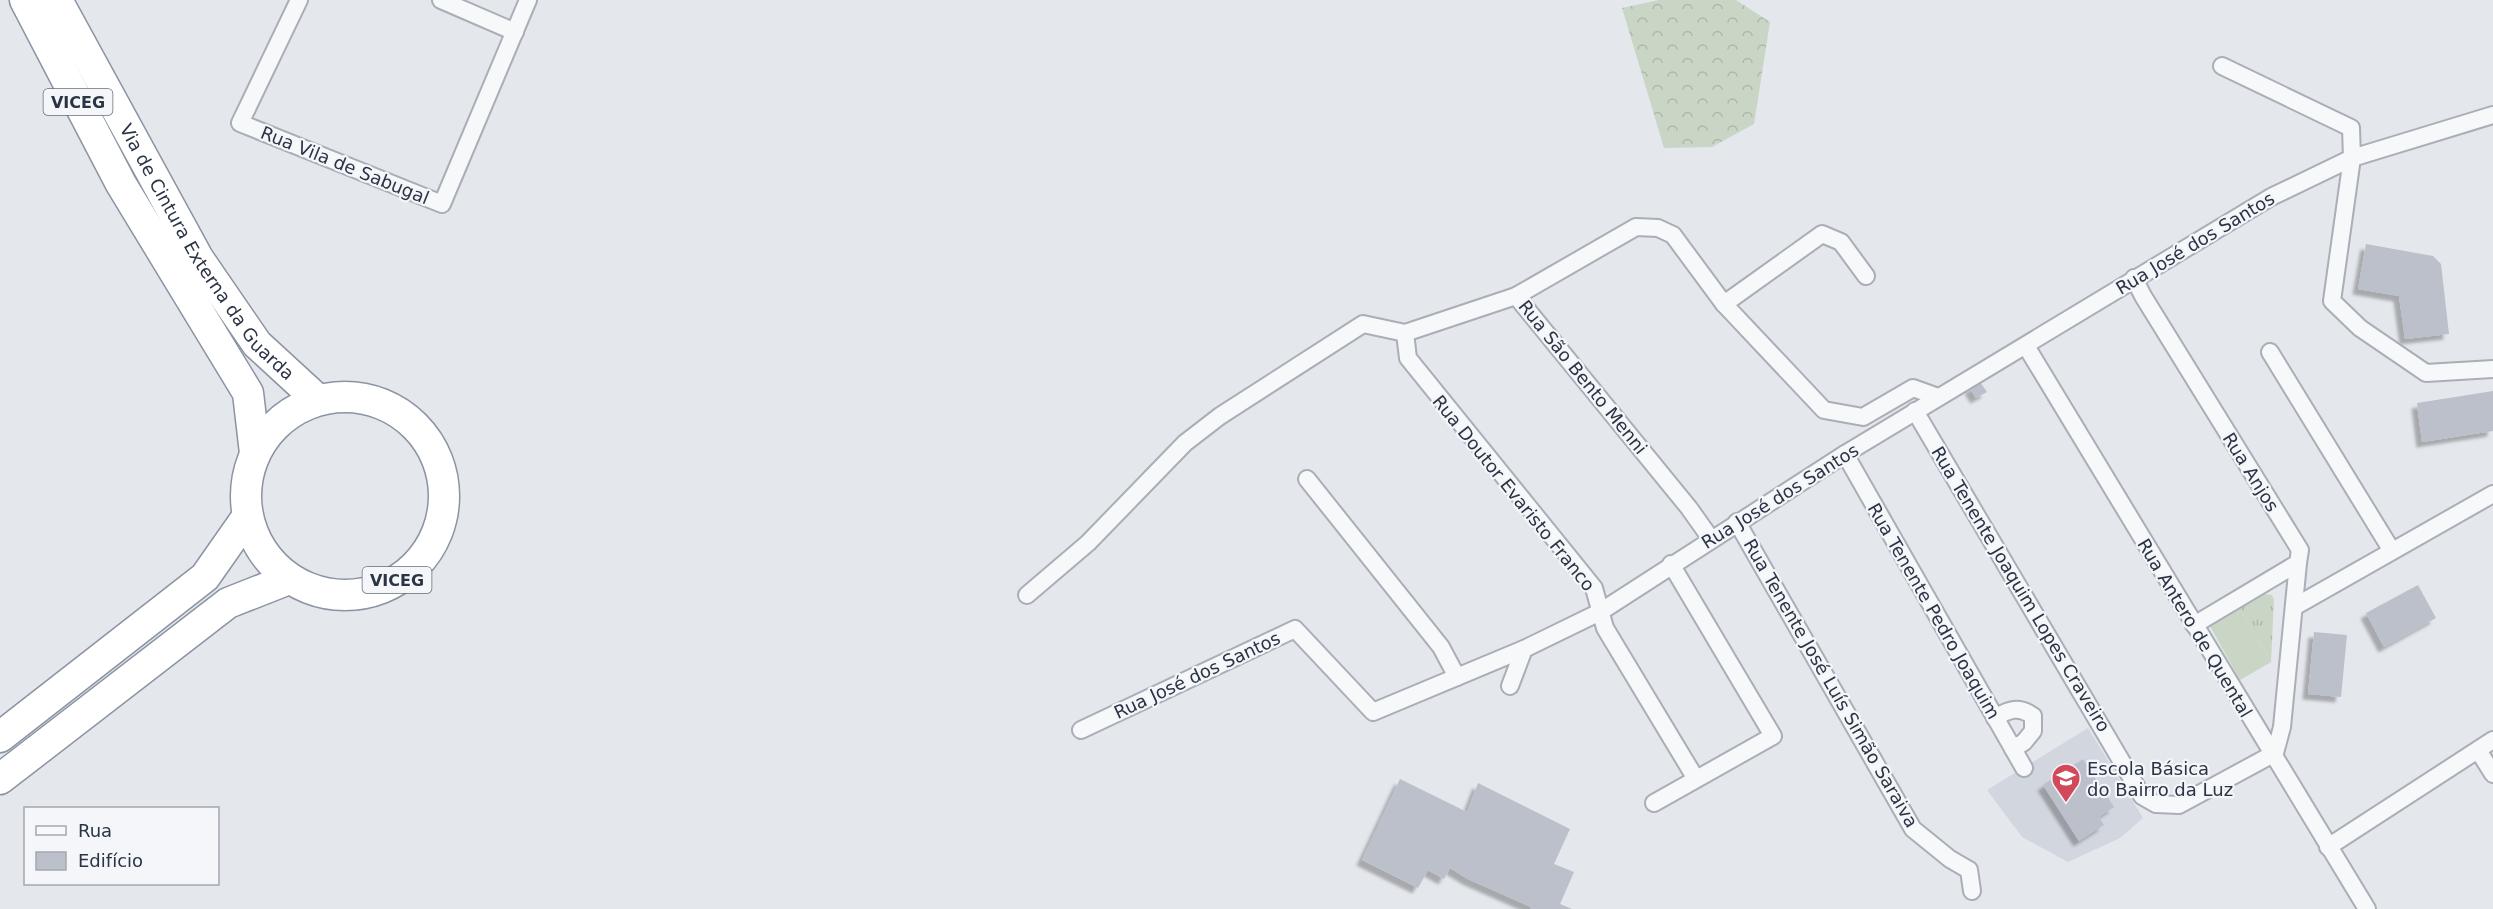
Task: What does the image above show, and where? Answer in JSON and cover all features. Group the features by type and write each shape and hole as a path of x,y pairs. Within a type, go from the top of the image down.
{"highway":[{"name":"Via de Cintura Externa da Guarda","path":"25,0 121,184 248,393 255,453"},
{"name":"Via de Cintura Externa da Guarda","path":"57,0 198,258 257,344 318,400"},
{"name":"Via de Cintura Externa da Guarda","path":"333,397 363,398 392,408 416,426 435,453 444,484 443,516 431,547 410,572 382,589 351,596 318,593 289,579 265,555 255,541 247,517 246,484 255,453 271,430 285,417 318,400 333,397"},
{"path":"0,737 205,577 247,517"},
{"path":"0,779 228,603 289,579"}],"street":[{"name":"Rua Vila de Sabugal","path":"299,0 240,123 442,204 515,32"},
{"path":"441,0 515,32 528,0"},
{"path":"2222,66 2351,128 2352,158 2332,301 2360,328 2426,373 2493,369"},
{"name":"Rua José dos Santos","path":"1082,730 1295,630 1373,712 1524,649 1600,612 1671,564 1845,454 2271,197 2352,158 2493,115"},
{"name":"Rua São Bento Menni","path":"1711,539 1689,508 1516,296 1636,227 1658,228 1673,235 1724,304 1824,410 1863,417 1913,388 1938,397"},
{"path":"1724,304 1822,234 1841,242 1866,276"},
{"name":"Rua Anjos","path":"2134,278 2300,550 2282,727 2275,753"},
{"path":"1027,595 1088,543 1185,443 1220,416 1363,324 1405,333 1516,296"},
{"name":"Rua Doutor Evaristo Franco","path":"1405,333 1408,358 1594,588 1605,628 1696,779"},
{"name":"Rua Antero de Quental","path":"2026,346 2259,734 2275,753 2328,847 2367,909"},
{"path":"2270,352 2392,551"},
{"name":"Rua Tenente Joaquim Lopes Craveiro","path":"1916,411 2142,796 2156,804 2179,805 2275,753"},
{"name":"Rua Tenente Pedro Joaquim","path":"1845,454 2024,768"},
{"path":"1307,479 1441,647 1456,677"},
{"path":"2294,607 2493,494"},
{"name":"Rua Tenente José Luís Simão Saraiva","path":"1737,522 1913,829 1950,859 1969,870 1972,891"},
{"path":"2194,625 2298,563"},
{"path":"1654,803 1773,736 1671,564"},
{"path":"1510,686 1524,649"},
{"path":"1995,718 2008,710 2024,709 2033,716 2033,731 2024,742 2013,749"},
{"path":"2328,847 2493,740"},
{"path":"2478,750 2493,774"}],"shaded area":[{"name":"Escola Básica do Bairro da Luz","path":"2088,728 2143,818 2120,838 2068,862 2022,837 1987,790"}],"green space":[{"path":"1659,0 1736,0 1770,22 1754,124 1712,147 1664,148 1622,8"},
{"path":"2265,594 2272,595 2274,600 2271,662 2240,609"},
{"path":"2240,609 2271,662 2240,680 2210,626"}],"building":[{"path":"2366,244 2433,256 2441,264 2449,334 2405,339 2399,296 2358,289"},
{"path":"1980,382 1987,392 1976,398 1970,388"},
{"path":"2493,391 2493,431 2422,442 2417,403"},
{"path":"2418,585 2436,618 2384,647 2366,613"},
{"path":"2314,632 2347,635 2341,697 2308,694"},
{"path":"2083,759 2114,807 2099,817 2104,825 2079,841 2043,785"},
{"path":"1400,779 1467,812 1478,783 1570,829 1554,864 1574,872 1560,904 1572,909 1530,909 1531,907 1468,879 1450,868 1444,879 1428,870 1418,888 1362,860"}],"place":[{"name":"Escola Básica do Bairro da Luz","path":"2066,804"}]}
